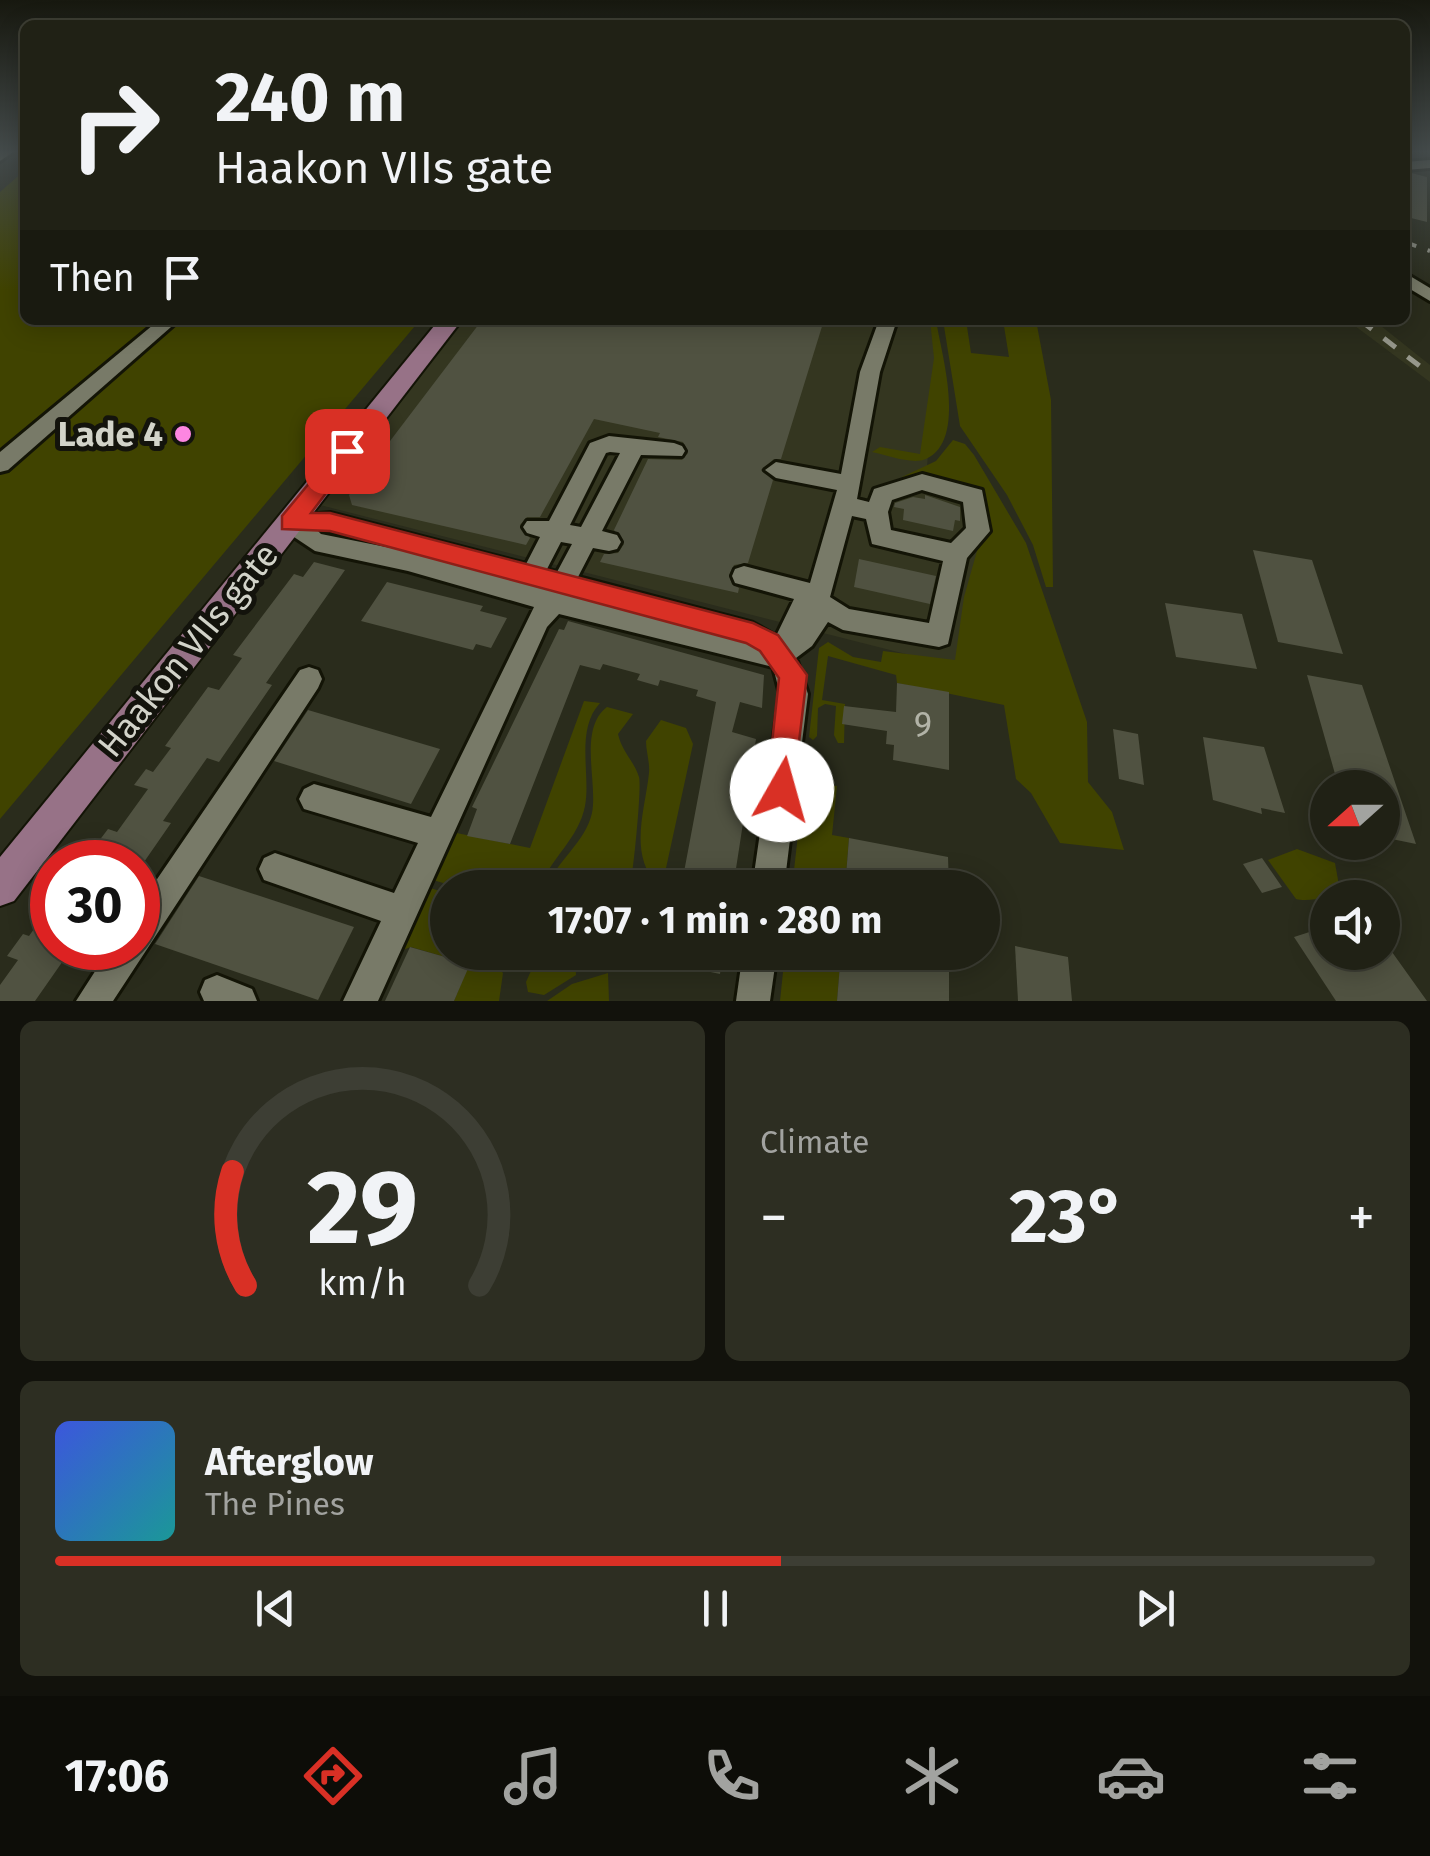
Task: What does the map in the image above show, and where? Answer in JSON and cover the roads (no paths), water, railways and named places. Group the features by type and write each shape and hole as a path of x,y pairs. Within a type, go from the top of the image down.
{"main road":[{"name":"Haakon VIIs gate","path":"0,887 447,325"}],"street":[{"path":"0,464 164,325"},
{"path":"780,655 803,638 819,614 817,600 848,495 870,372 886,325"},
{"path":"529,583 546,529 598,448 609,444 674,452"},
{"path":"360,1001 538,620 598,540 633,449"},
{"path":"776,470 848,495 877,512"},
{"path":"744,576 776,583 817,600 842,618 939,636 956,554 978,531 974,496 955,488 908,484 882,495 877,512 880,537 956,554"},
{"path":"290,522 330,522 780,655 793,675 794,694 770,870"},
{"path":"546,529 598,540"},
{"path":"160,902 309,679"},
{"path":"314,799 438,834"},
{"path":"275,869 402,912"},
{"path":"93,1001 114,970"},
{"path":"753,1001 757,970"}],"railway":[{"path":"1410,244 1430,251"},
{"path":"1366,325 1430,374"}],"place":[{"name":"Lade 4","path":"183,434"}]}
